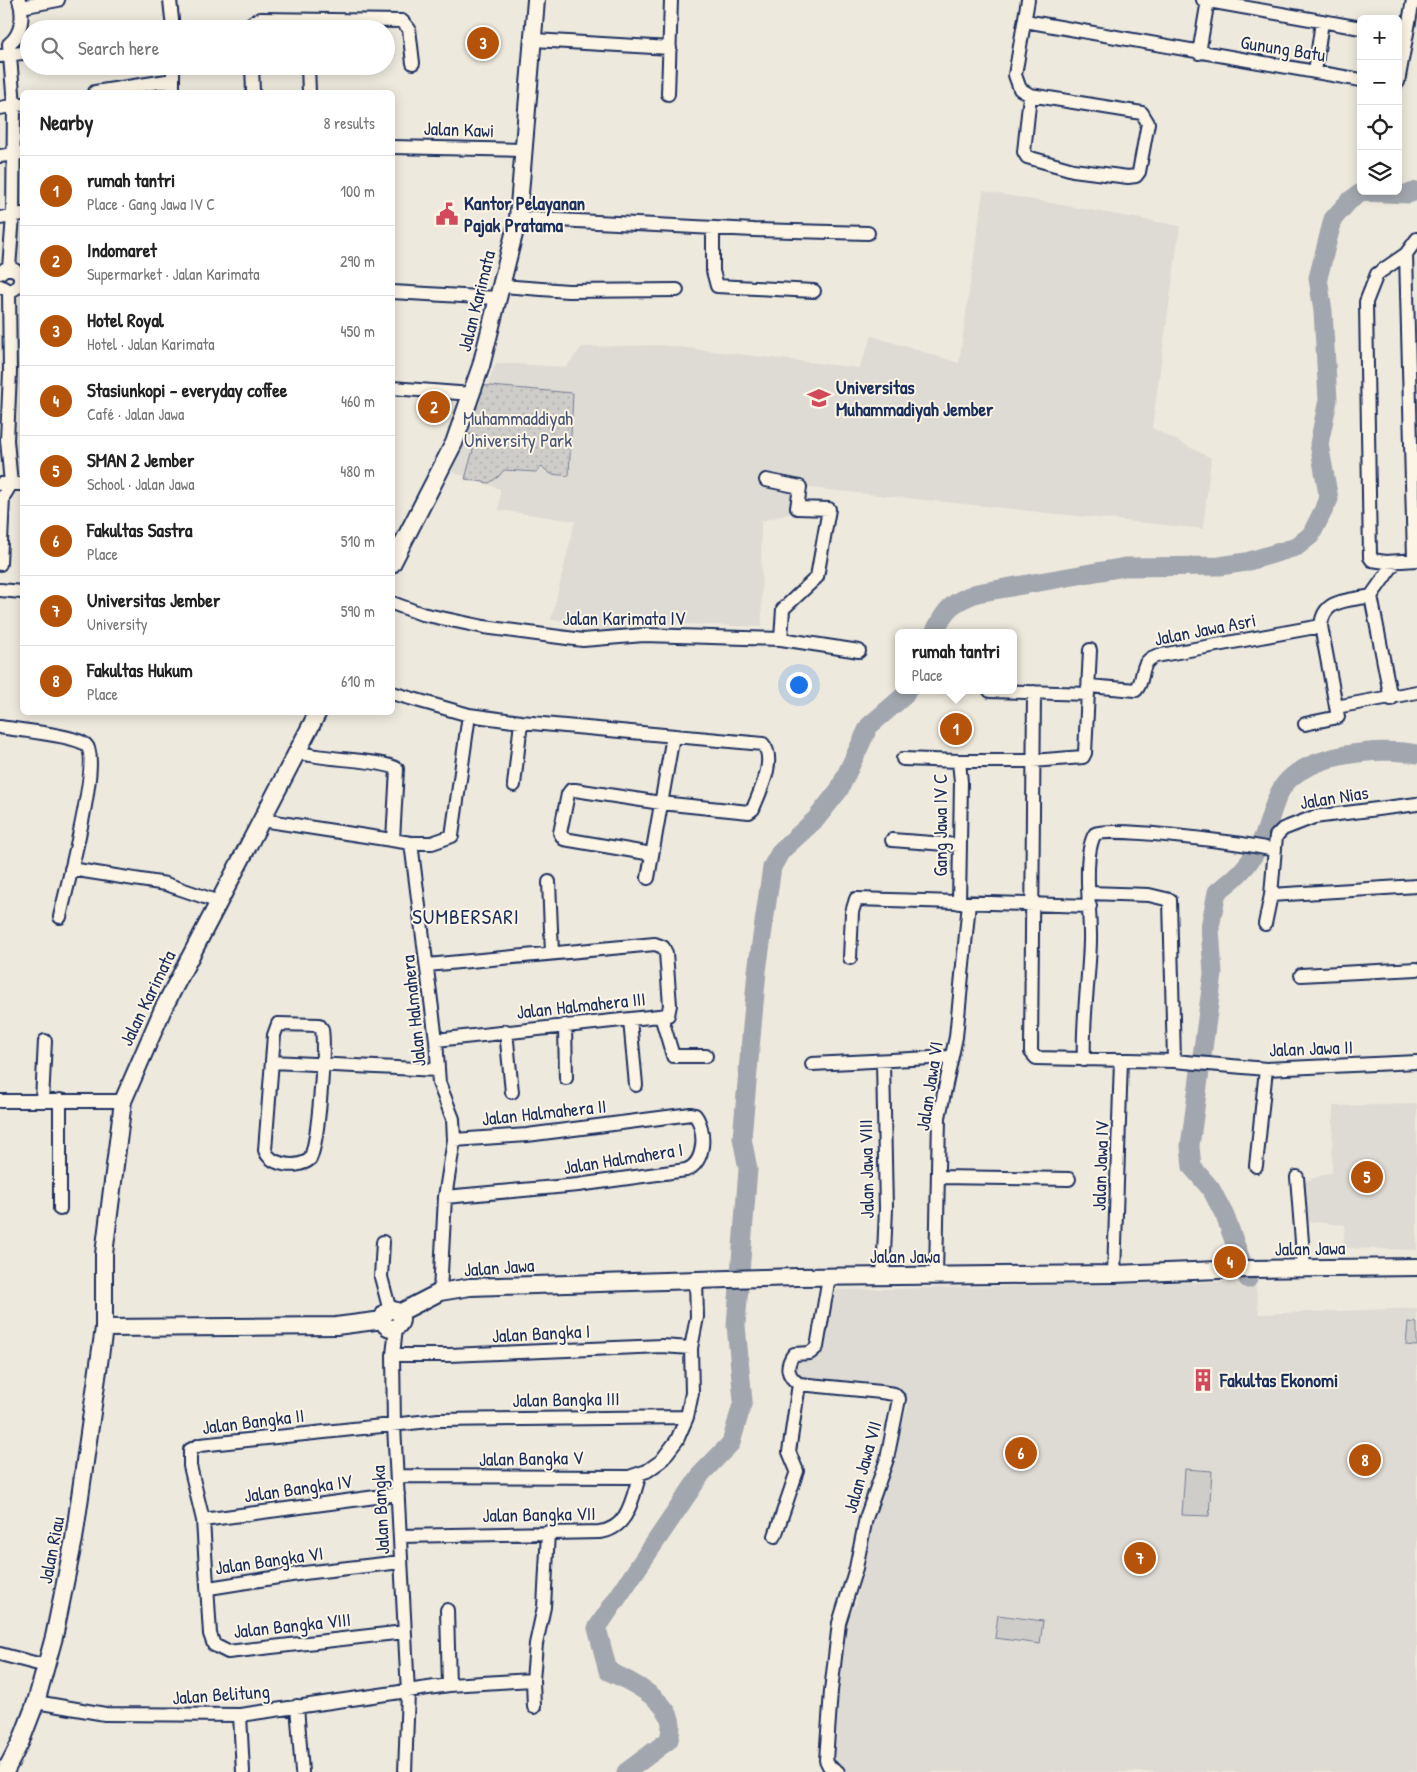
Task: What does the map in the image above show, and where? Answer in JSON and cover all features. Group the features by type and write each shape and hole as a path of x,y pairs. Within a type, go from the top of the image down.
{"main road":[{"name":"Jalan Karimata","path":"395,558 454,443 472,394 518,218 536,0"},
{"name":"Jalan Karimata","path":"104,1328 104,1254 122,1102 163,1009 316,715"},
{"name":"Jalan Jawa","path":"104,1328 336,1326 392,1318 440,1292 479,1286 772,1277 1114,1274 1245,1269 1417,1267"},
{"name":"Jalan Riau","path":"5,1772 21,1741 36,1702 46,1666 74,1539 104,1328"}],"street":[{"path":"5,48 20,30 20,3 58,0"},
{"path":"170,0 172,20"},
{"path":"668,94 672,0"},
{"path":"1028,0 1015,75 1020,89 1030,95 1142,113 1148,123 1139,172 1136,176 1128,177 1073,170 1027,157 1024,152 1030,95"},
{"path":"1199,53 1206,0 1357,27"},
{"path":"1402,35 1412,0"},
{"path":"258,20 272,20"},
{"path":"395,21 402,21 409,29 413,63"},
{"name":"Gunung Batu","path":"1025,21 1357,79"},
{"path":"1315,72 1322,21"},
{"path":"534,40 670,48"},
{"path":"5,48 20,50"},
{"path":"5,48 18,105 11,154 12,216 4,271 16,270 20,276"},
{"path":"252,75 253,90"},
{"path":"308,75 308,90"},
{"path":"121,90 173,86"},
{"path":"0,108 18,105"},
{"name":"Jalan Kawi","path":"395,147 524,150"},
{"path":"518,218 713,228 868,233"},
{"path":"713,228 713,271 717,286 814,291"},
{"path":"1406,254 1415,559 1395,562 1374,561 1370,557 1366,302 1377,274 1406,254 1417,239"},
{"path":"0,464 16,372 4,288 18,287 20,280"},
{"path":"395,292 677,290"},
{"path":"395,388 472,394"},
{"path":"0,564 7,488 5,443"},
{"path":"766,480 800,487 797,508 829,509 819,573 783,609 781,639"},
{"path":"1305,724 1336,719 1336,707 1320,626 1324,611 1330,605 1371,596 1395,562"},
{"path":"0,590 20,592"},
{"path":"1371,596 1390,698"},
{"name":"Jalan Karimata IV","path":"395,604 422,614 484,628 575,639 644,635 781,639 859,650"},
{"name":"Jalan Jawa Asri","path":"1089,690 1136,690 1140,686 1142,668 1147,660 1156,656 1320,626"},
{"path":"1017,692 1089,690 1090,650"},
{"name":"Gang Jawa IV C","path":"964,903 959,845 961,782 959,761 1076,759 1085,755 1089,690"},
{"name":"Jalan Jawa II","path":"1034,692 1031,1052 1036,1058 1174,1061 1266,1069 1417,1062"},
{"path":"1336,707 1417,692"},
{"path":"395,694 469,715 521,722 763,744 767,753 767,776 753,809 749,812 661,803 571,790 568,794 561,826 560,833 564,839 652,854"},
{"path":"262,820 411,843 432,843 452,836 469,715"},
{"path":"514,785 521,722"},
{"path":"0,727 72,739 84,743 89,748 91,761 88,794 60,918"},
{"path":"648,878 673,736"},
{"path":"297,752 309,756 383,764 397,769 393,840"},
{"path":"903,759 959,761"},
{"name":"Jalan Nias","path":"1265,924 1271,895 1270,849 1276,836 1283,829 1304,819 1342,812 1417,804"},
{"path":"1084,1060 1083,1024 1090,948 1088,859 1091,844 1098,832 1130,832 1270,849"},
{"path":"892,840 959,845"},
{"name":"Jalan Halmahera","path":"411,843 436,1040 440,1090 453,1119 454,1140 445,1197 440,1292"},
{"path":"71,869 166,884 219,902"},
{"path":"427,965 552,953 549,882"},
{"path":"1271,895 1417,886"},
{"path":"1089,893 1149,895 1170,900 1174,1061"},
{"path":"850,958 854,900 1090,906"},
{"name":"Jalan Jawa VI","path":"936,1276 939,1117 957,1030 964,903"},
{"name":"Jalan Halmahera III","path":"436,1040 668,1015 670,1005 666,953 663,947 655,944 552,953"},
{"path":"1301,975 1417,969"},
{"path":"661,1016 673,1056 706,1056"},
{"path":"630,1020 636,1085"},
{"path":"276,1025 319,1025 322,1028 323,1064 312,1154 308,1161 295,1164 273,1161 265,1150 276,1025"},
{"path":"565,1026 566,1078"},
{"path":"506,1031 512,1092"},
{"path":"42,1101 45,1041"},
{"path":"812,1064 883,1062 951,1057"},
{"name":"Jalan Jawa IV","path":"1114,1274 1121,1060"},
{"path":"272,1062 438,1070"},
{"name":"Jalan Jawa VIII","path":"883,1062 886,1210 883,1276"},
{"path":"1256,1166 1266,1069"},
{"path":"60,1100 60,1209"},
{"path":"0,1101 122,1102"},
{"name":"Jalan Halmahera I","path":"445,1197 578,1185 692,1168 698,1160 701,1139 700,1124 695,1115 637,1120"},
{"name":"Jalan Halmahera II","path":"454,1140 526,1135 637,1120"},
{"path":"939,1177 1069,1179"},
{"path":"1298,1178 1304,1268"},
{"path":"383,1242 381,1277 392,1318"},
{"path":"775,1536 797,1471 789,1452 799,1384 792,1380 788,1372 788,1362 794,1354 810,1353 817,1347 830,1277"},
{"path":"688,1417 692,1393 691,1348 702,1280"},
{"name":"Jalan Bangka","path":"392,1318 394,1424 408,1692 406,1772"},
{"name":"Jalan Bangka I","path":"393,1355 449,1356 662,1346 691,1348"},
{"name":"Jalan Jawa VII","path":"799,1384 881,1392 894,1394 899,1398 886,1459 866,1518 856,1568 839,1623 830,1691 826,1760 829,1766 838,1772"},
{"name":"Jalan Bangka III","path":"394,1424 438,1420 688,1417"},
{"name":"Jalan Bangka V","path":"397,1476 629,1477 640,1474 661,1461 677,1440 688,1417"},
{"name":"Jalan Bangka II","path":"203,1520 189,1457 190,1450 193,1447 394,1424"},
{"name":"Jalan Bangka VII","path":"401,1536 599,1532 617,1528 625,1516 640,1474"},
{"name":"Jalan Bangka IV","path":"203,1520 398,1494"},
{"name":"Jalan Bangka VI","path":"203,1520 209,1588 304,1573 401,1562"},
{"path":"534,1707 533,1680 536,1644 544,1607 548,1532"},
{"name":"Jalan Bangka VIII","path":"209,1588 210,1634 214,1646 224,1651 404,1632"},
{"path":"448,1610 449,1684"},
{"path":"0,1654 46,1666"},
{"name":"Jalan Belitung","path":"36,1702 106,1714 240,1715 408,1692 449,1684 533,1680"},
{"path":"297,1706 302,1772"},
{"path":"240,1715 243,1772"}],"shaded area":[{"name":"Universitas Muhammadiyah Jember","path":"983,191 1180,226 1152,428 1211,458 1203,529 800,487 796,512 761,521 762,627 626,622 624,632 585,628 585,621 551,620 575,521 499,510 500,489 452,472 496,363 566,367 582,347 661,345 859,368 872,336 959,363"},
{"path":"1417,1104 1417,1250 1343,1248 1345,1225 1305,1221 1303,1182 1332,1172 1333,1106"},
{"path":"1255,1281 1259,1314 1417,1308 1417,1772 846,1772 828,1762 843,1619 856,1604 872,1513 908,1406 905,1395 896,1388 805,1381 796,1376 794,1365 801,1360 812,1358 831,1290"}],"green space":[{"name":"Muhammaddiyah University Park","path":"479,385 573,393 569,476 551,474 542,467 536,472 504,470 489,483 465,479 477,435 463,434"},
{"path":"1408,1322 1417,1323 1417,1346 1406,1345"},
{"path":"1185,1469 1212,1471 1209,1516 1182,1515"},
{"path":"998,1615 1043,1621 1040,1644 995,1638"}],"waterway":[{"path":"936,629 950,607 977,593 1125,567 1220,566 1246,562 1296,547 1311,535 1329,499 1319,444 1328,400 1323,311 1318,278 1333,219 1349,201 1362,192 1408,194 1417,191"},
{"path":"626,1772 669,1740 671,1724 669,1715 655,1699 636,1685 608,1671 597,1628 702,1473 731,1443 743,1401 736,1325 748,1169 742,1138 757,971 772,867 781,851 816,819 839,790 869,726 905,694"},
{"path":"1248,1279 1225,1216 1211,1189 1192,1167 1190,1146 1213,974 1210,927 1217,892 1234,879 1252,858 1262,840 1279,793 1292,776 1307,767 1344,755 1384,751 1417,754"}],"place":[{"name":"Hotel Royal","path":"483,43"},
{"name":"Kantor Pelayanan Pajak Pratama","path":"447,214"},
{"name":"Universitas Muhammadiyah Jember","path":"819,398"},
{"name":"Indomaret","path":"434,407"},
{"name":"rumah tantri","path":"956,729"},
{"name":"SMAN 2 Jember","path":"1367,1177"},
{"name":"Stasiunkopi - everyday coffee","path":"1230,1262"},
{"name":"Fakultas Ekonomi","path":"1203,1380"},
{"name":"Fakultas Sastra","path":"1021,1453"},
{"name":"Fakultas Hukum","path":"1365,1460"},
{"name":"Universitas Jember","path":"1140,1558"}],"district":[{"name":"SUMBERSARI","path":"466,917"}]}
